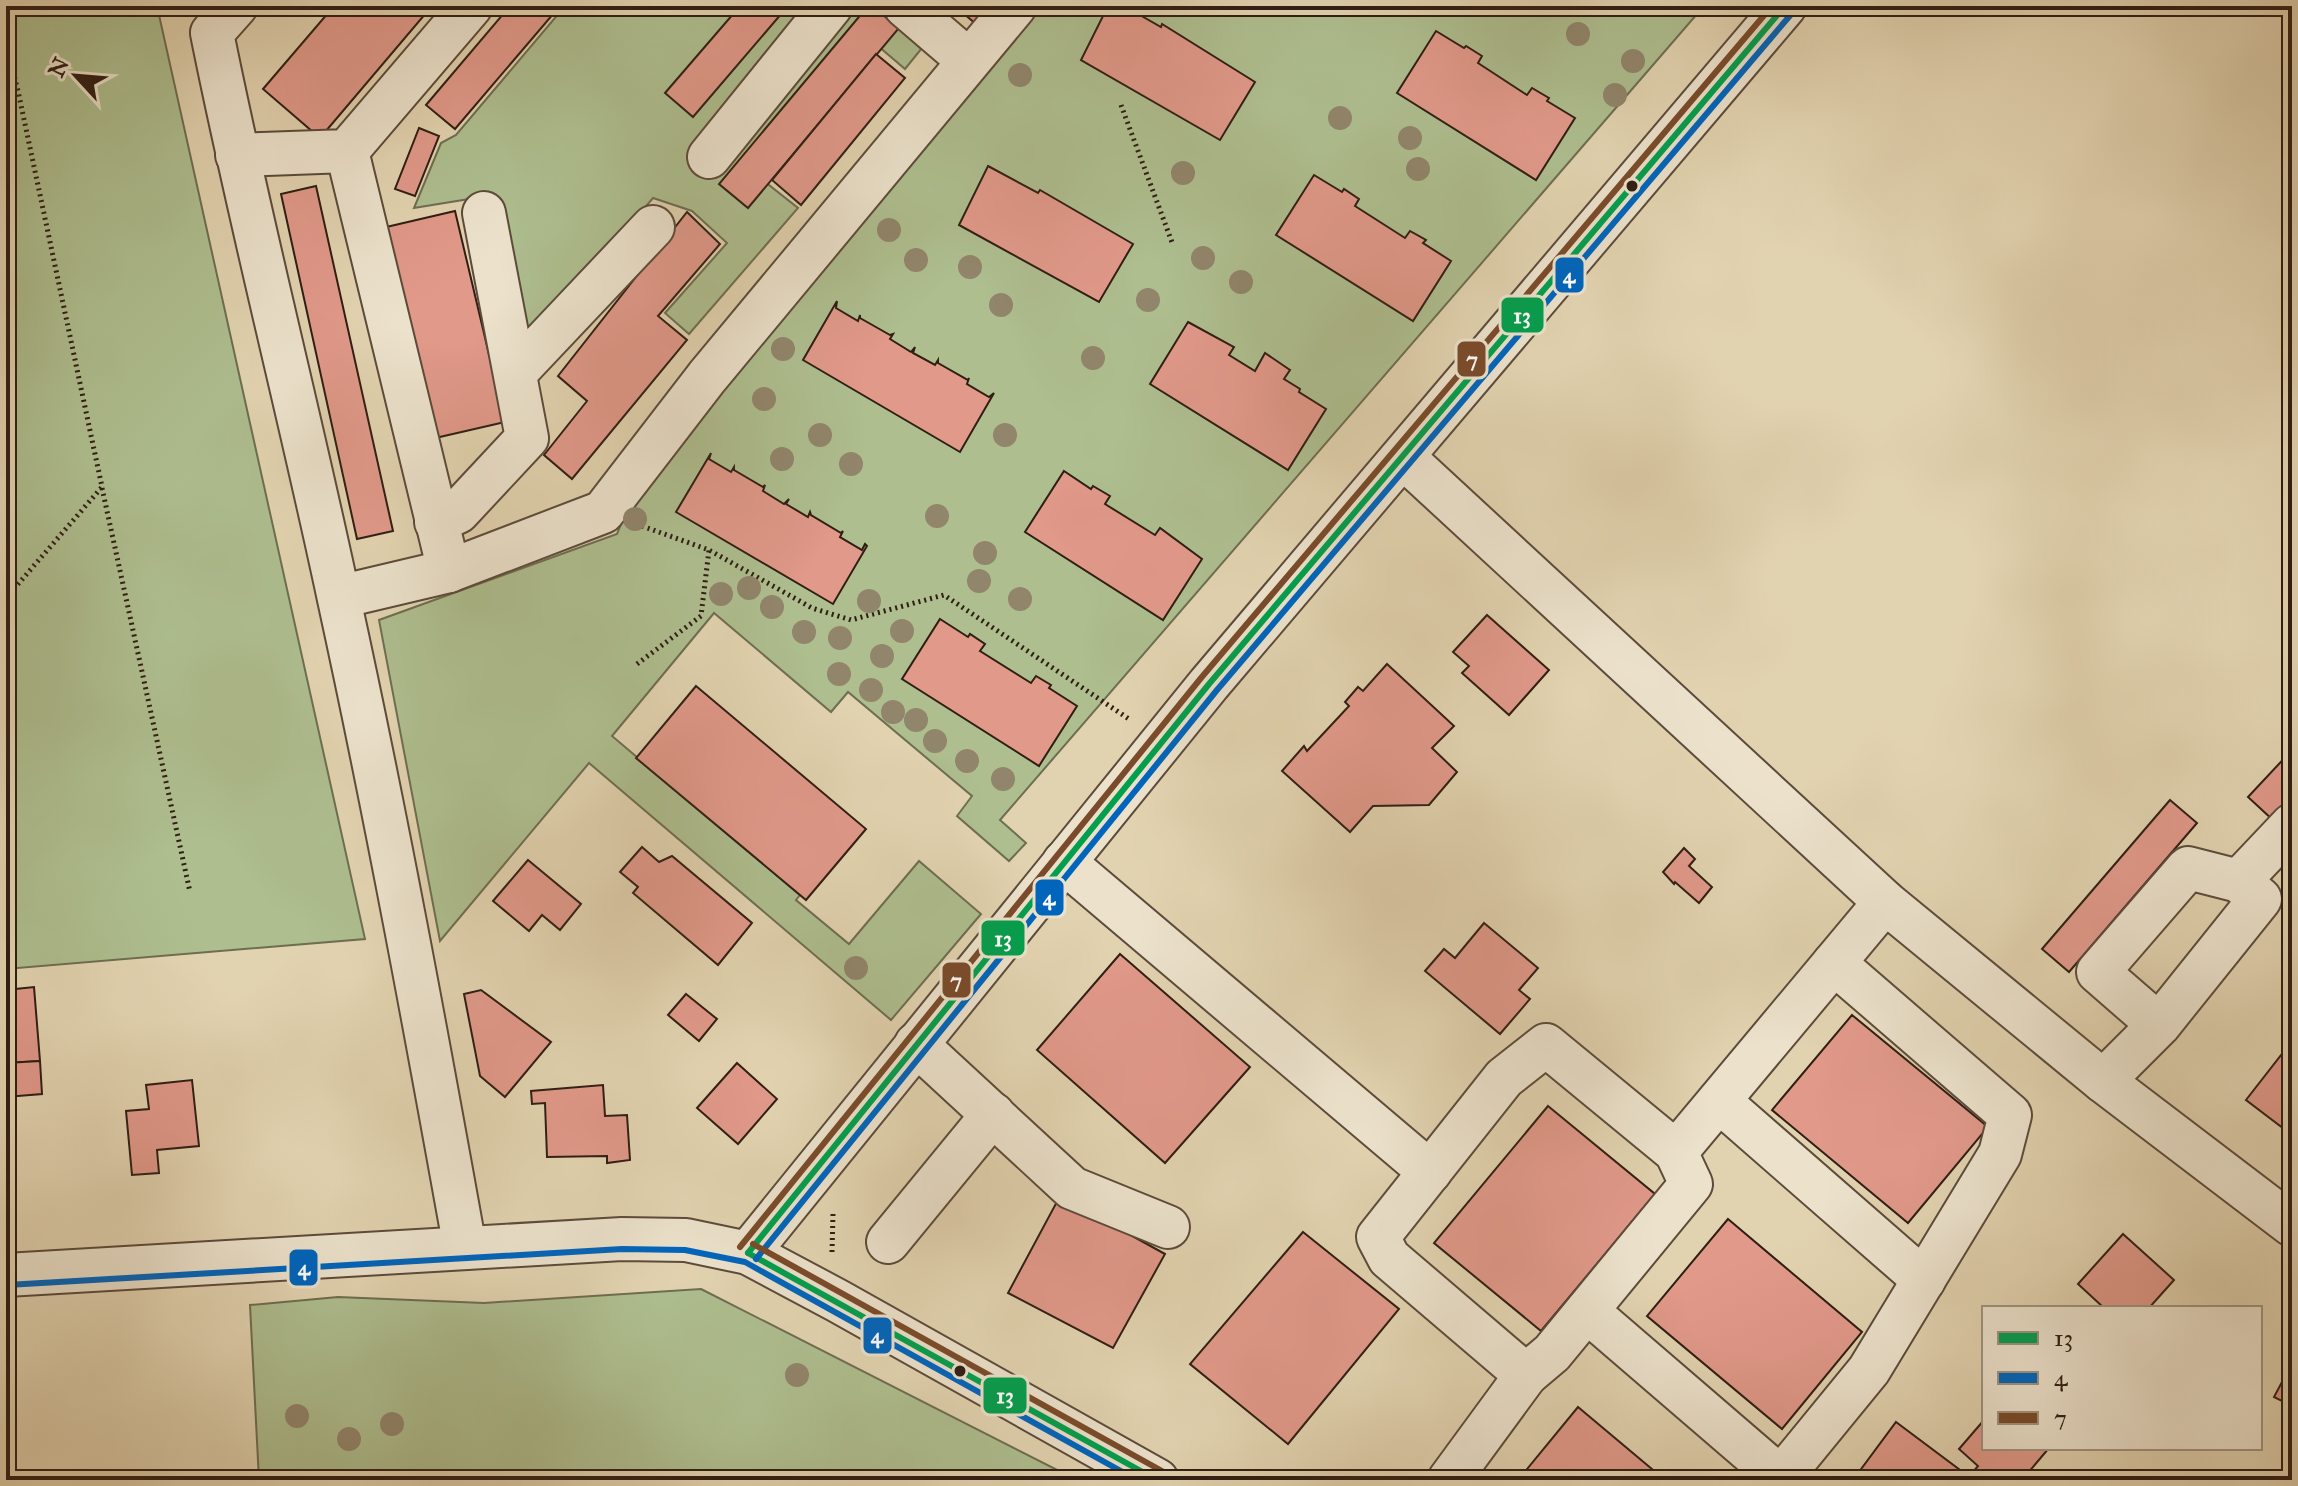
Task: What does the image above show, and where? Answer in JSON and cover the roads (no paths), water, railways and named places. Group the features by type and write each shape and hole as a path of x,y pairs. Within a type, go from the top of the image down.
{"street":[{"path":"236,6 212,33 237,155 339,597 412,951 465,1248"},
{"path":"237,155 347,151 471,6"},
{"path":"709,157 831,6"},
{"path":"905,6 968,60"},
{"path":"339,597 449,571 603,512 707,377 1015,6"},
{"path":"748,1253 1160,743 1785,6"},
{"path":"347,151 449,571"},
{"path":"436,522 458,512 527,438 484,213"},
{"path":"515,373 653,227"},
{"path":"1403,457 1885,902 2103,1081 2292,1225"},
{"path":"2239,881 2292,825"},
{"path":"1064,862 1430,1172"},
{"path":"2103,1081 2159,1025 2260,899 2239,881 2188,868 2098,972 2159,1025"},
{"path":"1676,1152 1885,902"},
{"path":"1587,1311 1780,1479 1869,1370 2000,1154 2010,1115 1834,963"},
{"path":"916,1044 1072,1188 1168,1227"},
{"path":"1449,1480 1526,1375 1552,1353 1691,1184 1676,1152 1546,1045 1504,1078 1378,1237 1389,1258 1526,1375"},
{"path":"1719,1101 1924,1280"},
{"path":"888,1242 993,1114"},
{"path":"6,1275 622,1239 686,1240 748,1253 1157,1480"}]}
